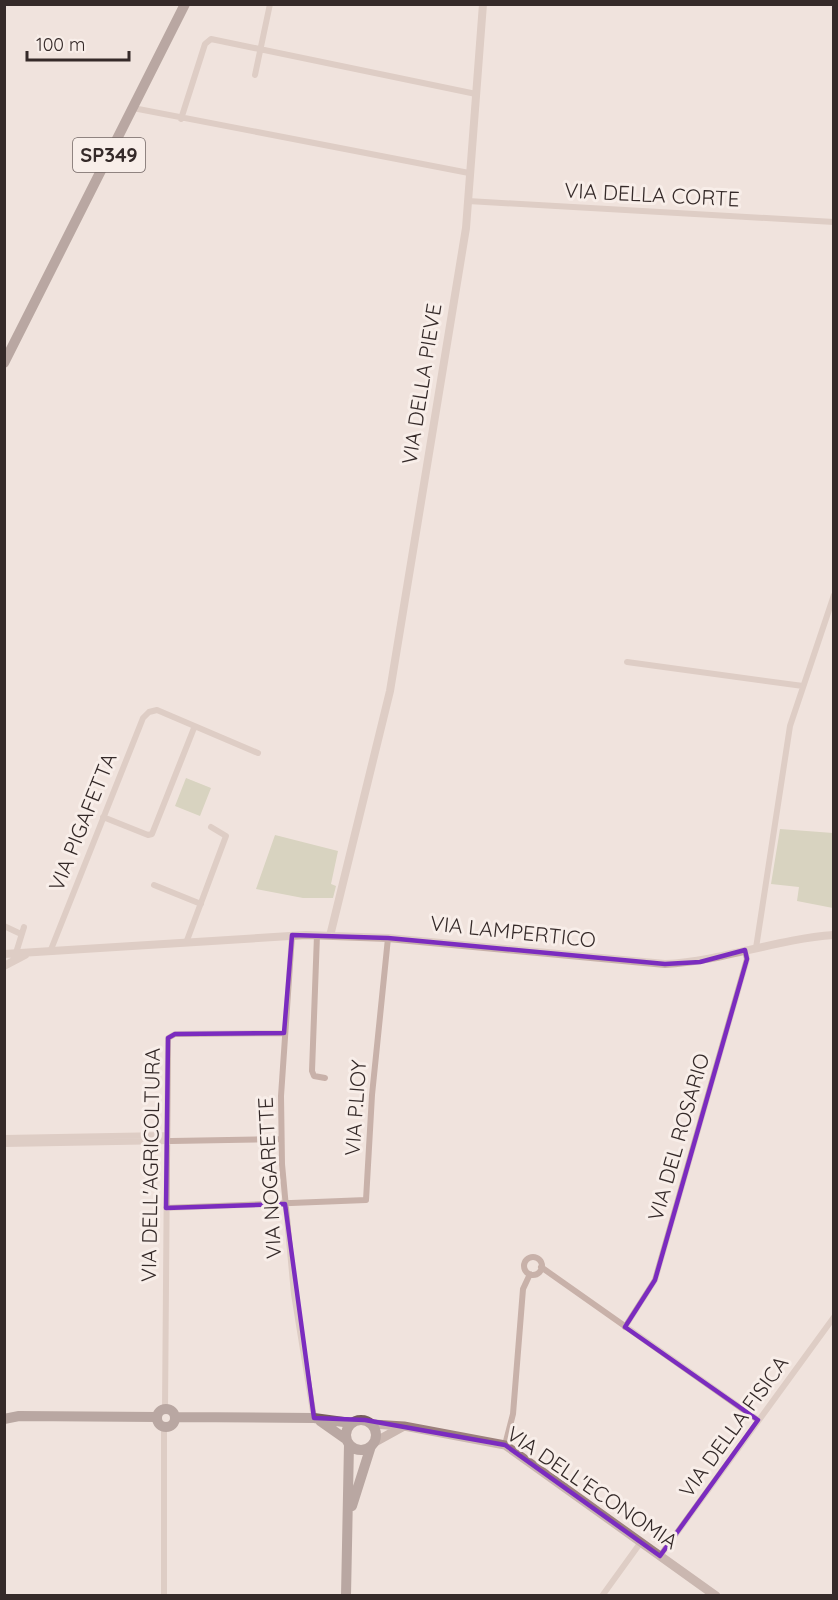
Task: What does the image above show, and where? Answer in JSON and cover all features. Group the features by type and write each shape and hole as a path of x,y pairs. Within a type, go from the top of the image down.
{"main road":[{"name":"SP349","path":"4,363 185,4"},
{"path":"4,1412 19,1416"},
{"path":"4,1419 19,1416 173,1412 175,1417"},
{"path":"161,1413 158,1422 164,1426 172,1424 175,1417"},
{"path":"175,1417 314,1418 351,1423"},
{"path":"314,1418 362,1450 404,1426"},
{"path":"346,1596 349,1515 346,1430 351,1423 360,1419 372,1424 376,1432 349,1515"},
{"name":"VIA DELL'ECONOMIA","path":"372,1424 404,1426 489,1440 505,1446 716,1596"}],"street":[{"path":"255,75 270,4"},
{"name":"VIA DELLA PIEVE","path":"330,936 390,691 466,228 483,4"},
{"path":"181,119 206,44 211,39 476,94"},
{"path":"133,108 181,119 469,172"},
{"name":"VIA DELLA CORTE","path":"468,201 834,222"},
{"path":"756,948 790,726 834,595"},
{"path":"627,662 803,686"},
{"name":"VIA PIGAFETTA","path":"50,952 143,718 153,710 194,728"},
{"path":"103,817 148,835 152,834 194,728 258,753"},
{"path":"186,943 226,836 211,827"},
{"path":"154,885 201,904"},
{"path":"4,926 23,930 16,953"},
{"name":"VIA NOGARETTE","path":"292,935 284,1033 280,1139 294,1294 314,1418"},
{"path":"318,935 312,1071 316,1077 325,1078"},
{"name":"VIA LAMPERTICO","path":"4,954 318,935 388,938 665,964 700,962 796,938 834,935"},
{"name":"VIA P.LIOY","path":"285,1204 366,1200 372,1095 388,938"},
{"name":"VIA DEL ROSARIO","path":"625,1327 655,1280 747,959 745,950"},
{"name":"VIA LAMPERTICO","path":"4,966 27,954"},
{"name":"VIA DELL'AGRICOLTURA","path":"161,1413 168,1038 175,1034 284,1033"},
{"path":"4,1138 280,1139"},
{"path":"4,1144 166,1138"},
{"path":"166,1208 285,1204"},
{"path":"530,1274 524,1266 528,1259 538,1260 542,1267 758,1420"},
{"path":"530,1274 537,1274 542,1267"},
{"path":"505,1446 513,1414 523,1288 530,1274"},
{"name":"VIA DELLA FISICA","path":"660,1556 834,1317"},
{"path":"164,1426 164,1596"},
{"path":"602,1596 641,1542"}],"highlighted area":[{"path":"292,935 388,938 665,964 700,962 745,950 747,959 655,1280 625,1327 758,1420 660,1556 505,1445 365,1420 314,1418 285,1204 166,1208 168,1038 175,1034 284,1033"}],"green space":[{"path":"186,778 211,788 200,816 175,806"},
{"path":"780,829 833,833 833,908 797,901 799,887 771,884"},
{"path":"275,835 338,851 331,884 336,886 333,898 303,898 256,889"}]}
